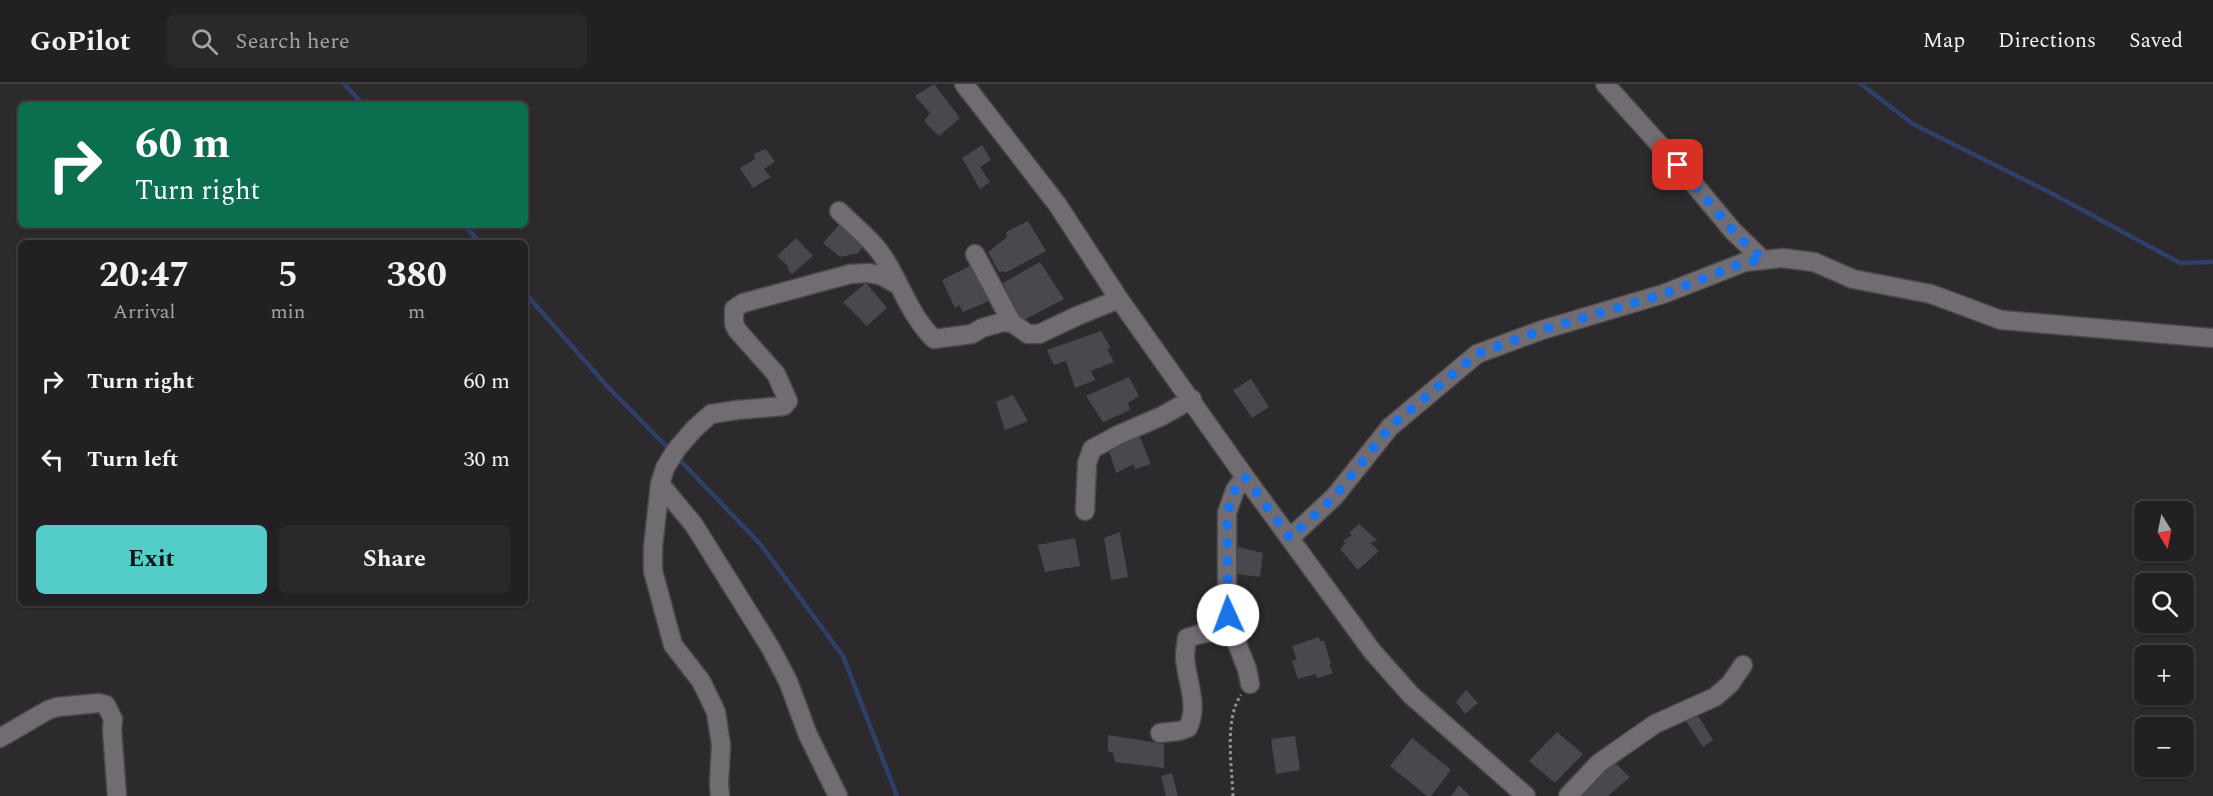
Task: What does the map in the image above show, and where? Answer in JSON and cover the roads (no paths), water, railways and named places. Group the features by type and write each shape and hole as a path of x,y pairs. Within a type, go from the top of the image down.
{"street":[{"path":"964,84 1057,204 1119,299 1372,651 1411,695 1526,796"},
{"path":"1605,84 1678,165 1733,231 1763,260"},
{"path":"839,211 867,238 886,261 925,331 934,339 972,334 994,323 1012,323"},
{"path":"975,254 1012,323 1028,334 1039,334 1119,299"},
{"path":"1290,538 1335,496 1390,427 1477,354 1542,330 1664,294 1745,262 1782,258 1815,262 1853,279 1931,294 2001,320 2213,338"},
{"path":"720,796 721,745 716,712 701,681 673,645 652,571 660,484 665,468 676,450 711,414 784,406 788,401 776,374 737,330 734,324 734,309 743,303 850,274 869,273 882,276 898,285"},
{"path":"1086,511 1087,463 1092,449 1192,399"},
{"path":"1245,477 1235,490 1227,513 1227,605 1228,622 1247,669 1250,684"},
{"path":"660,484 694,525 770,647 788,681 808,735 838,796"},
{"path":"1160,733 1188,728 1194,717 1194,702 1185,658 1187,638 1221,630 1228,622"},
{"path":"1568,796 1599,763 1655,724 1715,697 1730,684 1743,665"},
{"path":"0,738 57,707 99,703 106,705 113,719 117,796"}],"waterway":[{"path":"344,84 361,102"},
{"path":"1861,84 1913,124 2051,193 2180,263 2213,262"},
{"path":"468,228 478,240"},
{"path":"528,296 607,386 670,450"},
{"path":"678,458 761,545 843,656 897,796"}]}
